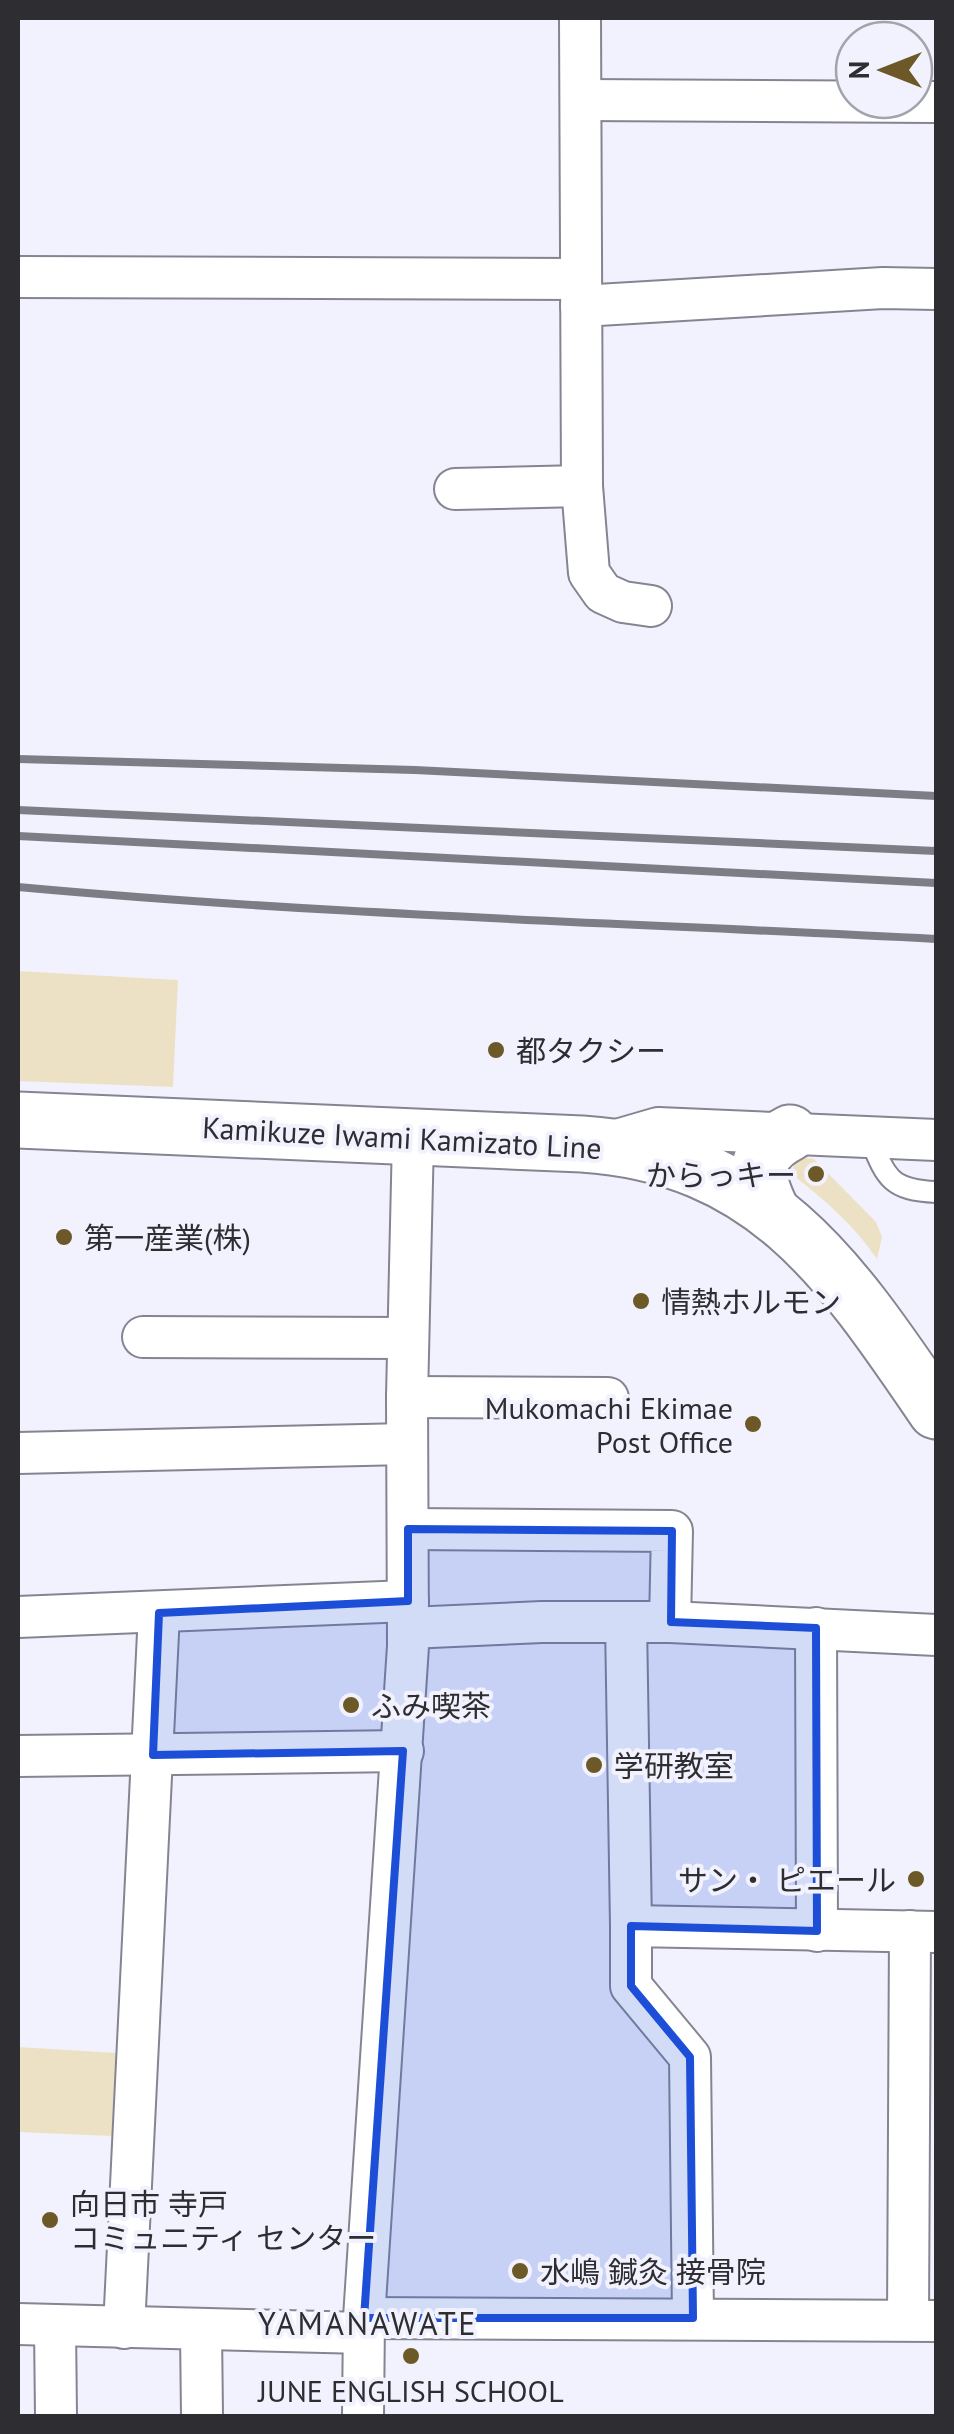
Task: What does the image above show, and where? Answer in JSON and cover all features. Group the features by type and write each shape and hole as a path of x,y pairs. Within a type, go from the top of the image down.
{"main road":[{"name":"Kamikuze Iwami Kamizato Line","path":"18,1120 599,1145 668,1158 721,1178 772,1212 810,1244 844,1281 936,1411"},
{"path":"772,1212 760,1189 759,1164 771,1143 790,1133"}],"street":[{"path":"580,18 582,486 589,574 603,593 623,602 651,606"},
{"path":"582,100 936,102"},
{"path":"18,278 581,292 936,289"},
{"path":"455,489 582,486"},
{"path":"599,1145 658,1128 936,1140"},
{"path":"363,2416 364,2325 403,1752 413,1138"},
{"path":"142,1337 408,1338"},
{"path":"407,1397 608,1398"},
{"path":"18,1453 408,1444"},
{"path":"408,1529 672,1530 670,1622"},
{"path":"124,2328 159,1613"},
{"path":"18,1617 159,1613 408,1615 936,1635"},
{"path":"626,1622 631,1986 690,2057 692,2318"},
{"path":"816,1628 817,1931"},
{"path":"18,1756 403,1752"},
{"path":"56,2416 36,2325 201,2331 692,2318 922,2320 923,1932 631,1926"},
{"path":"201,2331 202,2416"}],"lane":[{"path":"869,1136 886,1177 907,1191 936,1192"}],"highlighted area":[{"path":"408,1529 672,1531 671,1622 816,1628 817,1931 631,1926 631,1986 690,2057 693,2318 364,2318 403,1751 153,1755 159,1613 408,1601"}],"shaded area":[{"path":"18,971 178,980 173,1087 18,1081"},
{"path":"802,1157 814,1159 876,1222 882,1237 877,1259 839,1214 794,1176 793,1164"},
{"path":"18,2047 116,2053 112,2136 18,2132"}],"railway":[{"path":"18,759 415,770 936,796"},
{"path":"18,810 936,851"},
{"path":"18,836 936,883"},
{"path":"18,887 362,912 936,939"}],"place":[{"name":"都タクシー","path":"496,1050"},
{"name":"からっキー","path":"816,1174"},
{"name":"第一産業(株)","path":"64,1237"},
{"name":"情熱ホルモン","path":"641,1301"},
{"name":"Mukomachi Ekimae Post Office","path":"753,1424"},
{"name":"ふみ喫茶","path":"351,1705"},
{"name":"学研教室","path":"594,1765"},
{"name":"サン・ ピエール","path":"916,1879"},
{"name":"向日市 寺戸 コミュニティ センター","path":"50,2220"},
{"name":"水嶋 鍼灸 接骨院","path":"520,2271"},
{"name":"JUNE ENGLISH SCHOOL","path":"411,2356"}],"district":[{"name":"YAMANAWATE","path":"368,2323"}]}
